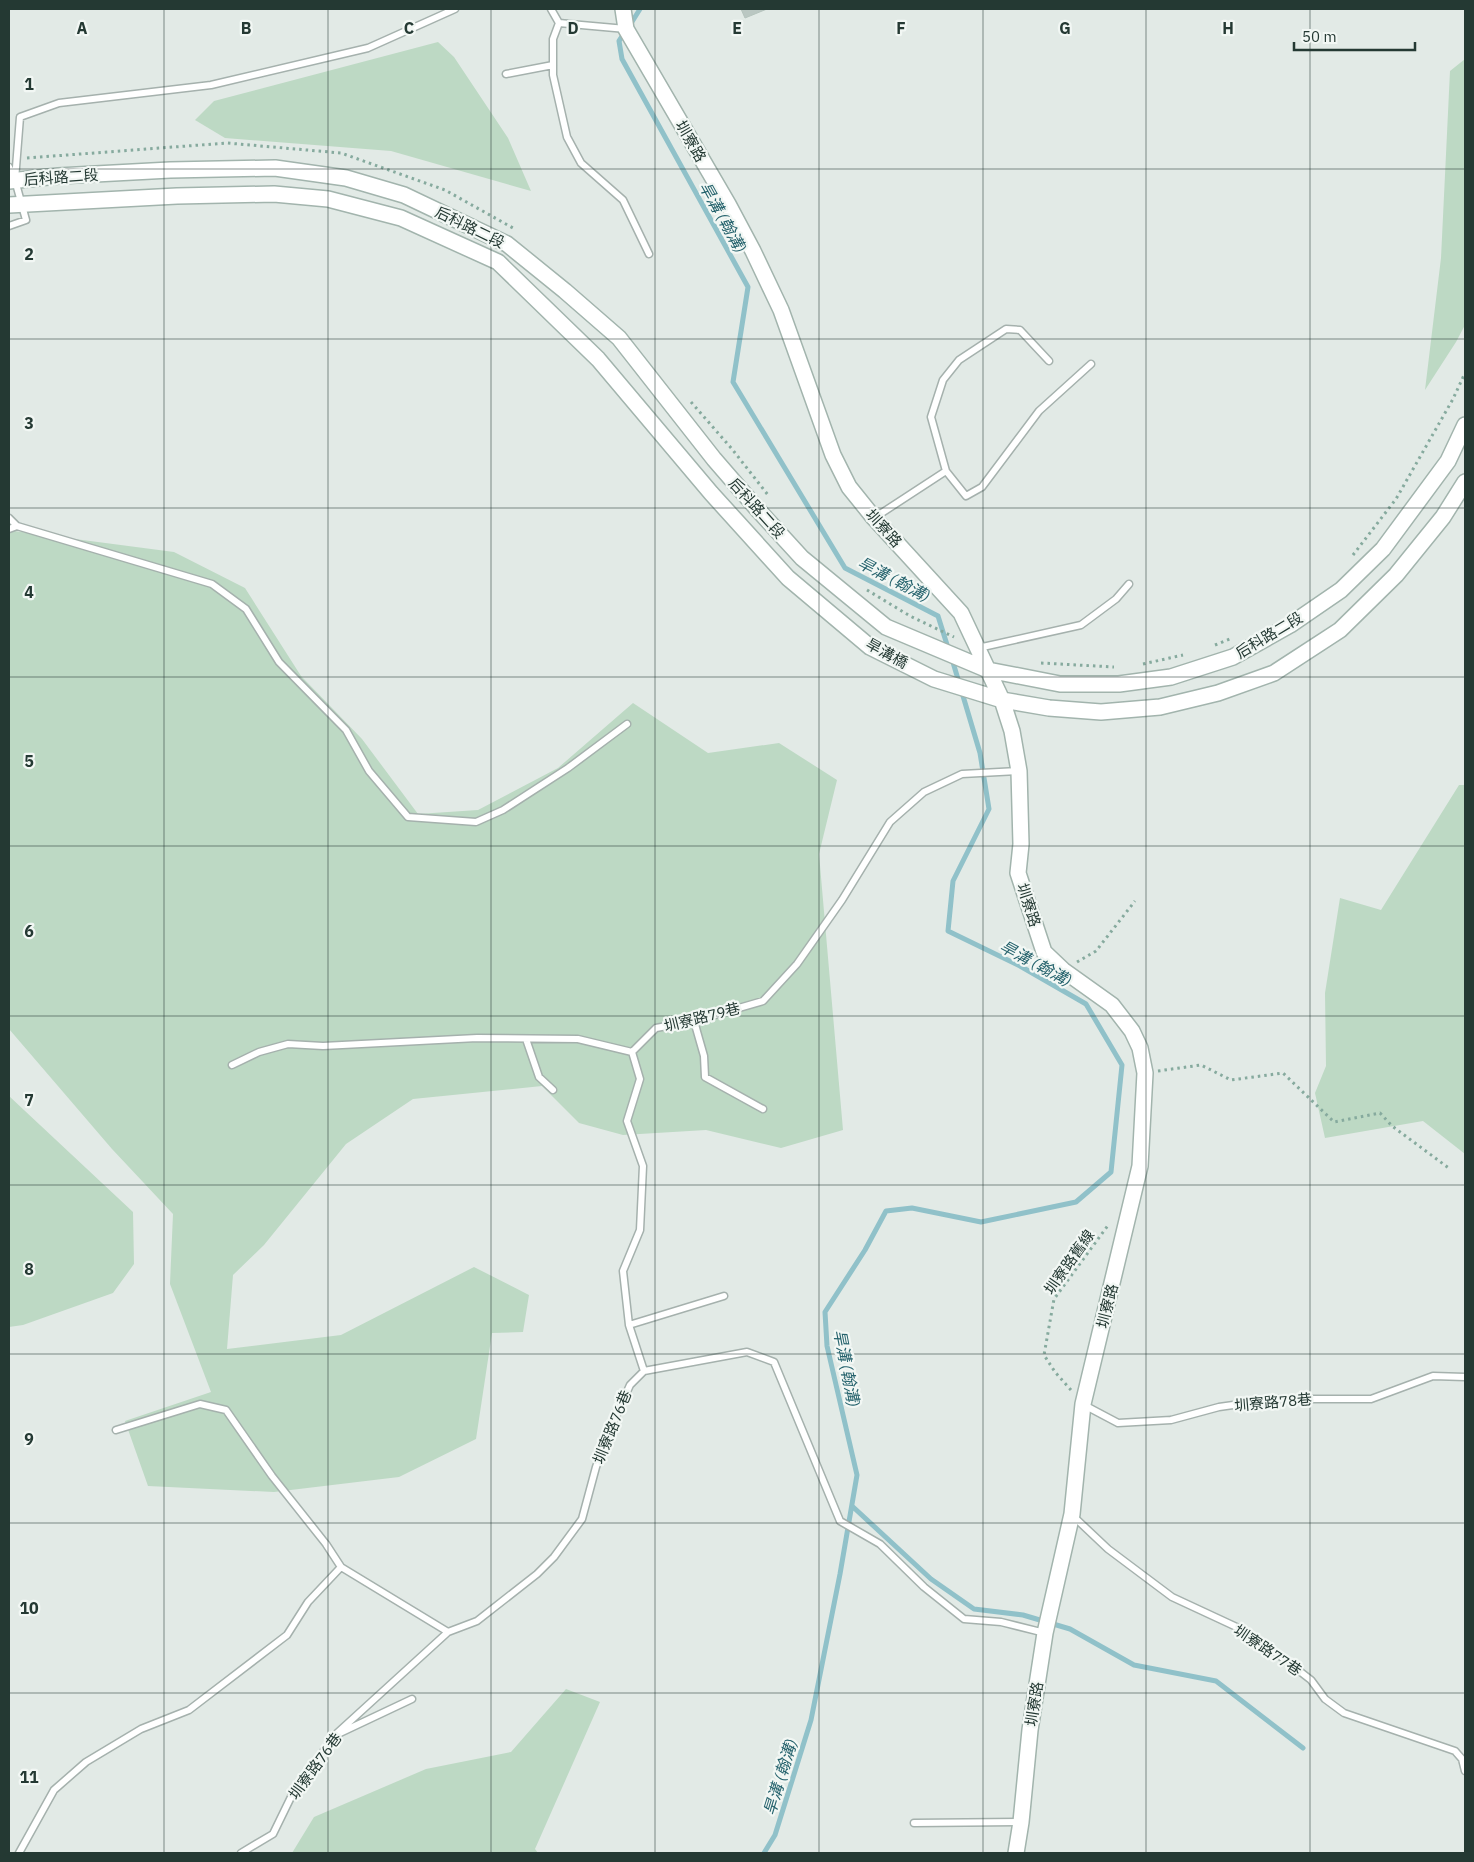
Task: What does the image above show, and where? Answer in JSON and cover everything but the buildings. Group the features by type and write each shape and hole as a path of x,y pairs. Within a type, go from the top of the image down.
{"street":[{"name":"圳寮路","path":"623,9 626,29 728,204 781,310 834,455 849,487 874,518 961,613 1002,700 1012,731 1019,771 1021,844 1018,873 1044,952 1063,970 1112,1005 1132,1031 1140,1048 1145,1073 1140,1166 1083,1404 1072,1514 1045,1633 1030,1730 1016,1853"},
{"name":"后科路二段","path":"11,176 275,168 346,178 404,194 507,244 619,338 714,459 758,511 802,558"},
{"name":"后科路二段","path":"16,205 177,196 274,194 328,199 401,218 498,262 598,358 711,494 788,578"},
{"name":"后科路二段","path":"988,670 1060,684 1119,684 1171,677 1233,657 1290,625 1341,590 1383,549 1448,461 1465,425"},
{"name":"后科路二段","path":"1002,700 1049,708 1101,712 1160,707 1218,693 1274,673 1340,630 1396,576 1443,518 1465,482"},
{"name":"旱溝橋","path":"802,558 886,627 988,670"},
{"name":"旱溝橋","path":"788,578 870,646 934,679 1002,700"}],"lane":[{"path":"9,226 26,220 16,205 11,176 17,159 20,117 59,103 211,85 368,48 455,9"},
{"path":"551,9 558,23 552,39 553,75 567,137 581,163 623,200 649,254"},
{"path":"558,23 626,29"},
{"path":"506,74 553,64"},
{"path":"1049,361 1020,330 1006,329 959,360 944,380 931,417 946,471 966,496 982,487 1039,411 1091,364"},
{"path":"874,518 946,471"},
{"path":"9,518 17,526 212,584 246,609 279,662 346,730 369,771 408,817 476,822 503,810 568,768 626,724"},
{"path":"9,529 17,526"},
{"path":"977,648 1081,625 1116,599 1129,584"},
{"name":"圳寮路79巷","path":"632,1052 656,1028 694,1021 763,1001 797,964 842,900 890,822 924,792 962,774 1019,771"},
{"path":"694,1021 704,1056 706,1077 764,1109"},
{"path":"232,1065 259,1052 288,1044 322,1046 477,1038 578,1039 632,1052 640,1079 627,1121 643,1166 640,1230 623,1271 629,1325 644,1372 747,1352 774,1362 840,1522 880,1544 924,1587 964,1619 1001,1622 1045,1633"},
{"path":"526,1039 539,1077 553,1090"},
{"path":"629,1325 724,1296"},
{"name":"圳寮路76巷","path":"241,1853 273,1834 292,1795 335,1736 372,1700 424,1656 448,1632 477,1621 537,1574 554,1557 582,1518 596,1467 609,1432 630,1385 644,1372"},
{"name":"圳寮路78巷","path":"1083,1404 1118,1423 1171,1420 1218,1407 1275,1399 1371,1399 1433,1376 1465,1376"},
{"path":"116,1430 200,1404 226,1410 272,1476 326,1544 341,1567 448,1632"},
{"name":"圳寮路77巷","path":"1072,1514 1108,1549 1172,1597 1243,1630 1311,1680 1325,1699 1344,1712 1455,1750 1462,1759 1465,1771"},
{"path":"19,1853 54,1790 67,1778 86,1762 141,1729 189,1710 287,1635 308,1602 341,1567"},
{"path":"335,1736 412,1699"},
{"path":"914,1823 1021,1822"}],"path":[{"path":"17,159 227,143 341,153 445,190 514,229"},
{"path":"1351,558 1396,499 1453,399 1465,373"},
{"path":"688,399 732,449 768,496"},
{"path":"867,590 910,616 977,648"},
{"path":"1212,646 1238,636"},
{"path":"1142,664 1185,655"},
{"path":"1039,663 1115,667"},
{"path":"1063,970 1096,951 1135,900"},
{"path":"1145,1073 1201,1065 1231,1080 1283,1073 1334,1122 1380,1113 1392,1126 1450,1169"},
{"name":"圳寮路舊線","path":"1083,1404 1055,1372 1044,1355 1046,1336 1054,1298 1112,1221"}],"green space":[{"path":"438,42 454,57 508,138 531,191 391,151 225,138 195,120 214,101"},
{"path":"1465,59 1465,325 1425,390 1441,258 1450,71"},
{"path":"14,531 174,552 245,588 301,676 362,739 418,814 478,810 558,768 633,703 708,753 779,743 837,780 819,854 843,1130 781,1148 706,1130 623,1135 579,1123 542,1086 413,1099 346,1144 264,1245 233,1275 227,1349 341,1335 474,1267 529,1295 523,1332 492,1333 476,1439 399,1477 274,1492 148,1486 125,1421 211,1392 170,1284 173,1214 112,1149 9,1029 9,534"},
{"path":"1459,785 1465,785 1465,1154 1423,1121 1325,1138 1315,1093 1326,1066 1325,993 1340,898 1381,910"},
{"path":"9,1096 133,1212 134,1264 113,1293 23,1325 9,1327"},
{"path":"566,1689 600,1702 535,1849 538,1853 292,1853 314,1817 426,1769 511,1752"}],"waterway":[{"name":"旱溝 (翰溝)","path":"630,25 640,9"},
{"name":"旱溝 (翰溝)","path":"625,32 619,41 622,59 748,287 733,382 845,568 938,616 949,651"},
{"name":"旱溝 (翰溝)","path":"764,1853 775,1835 811,1720 840,1574 857,1475 827,1346 825,1312 865,1250 886,1211 912,1208 981,1222 1076,1202 1111,1172 1122,1065 1086,1004 1020,966 948,931 953,881 989,809 980,753 952,659"},
{"path":"852,1506 931,1579 974,1609 1023,1615 1070,1629 1134,1665 1216,1681 1303,1748"}]}
